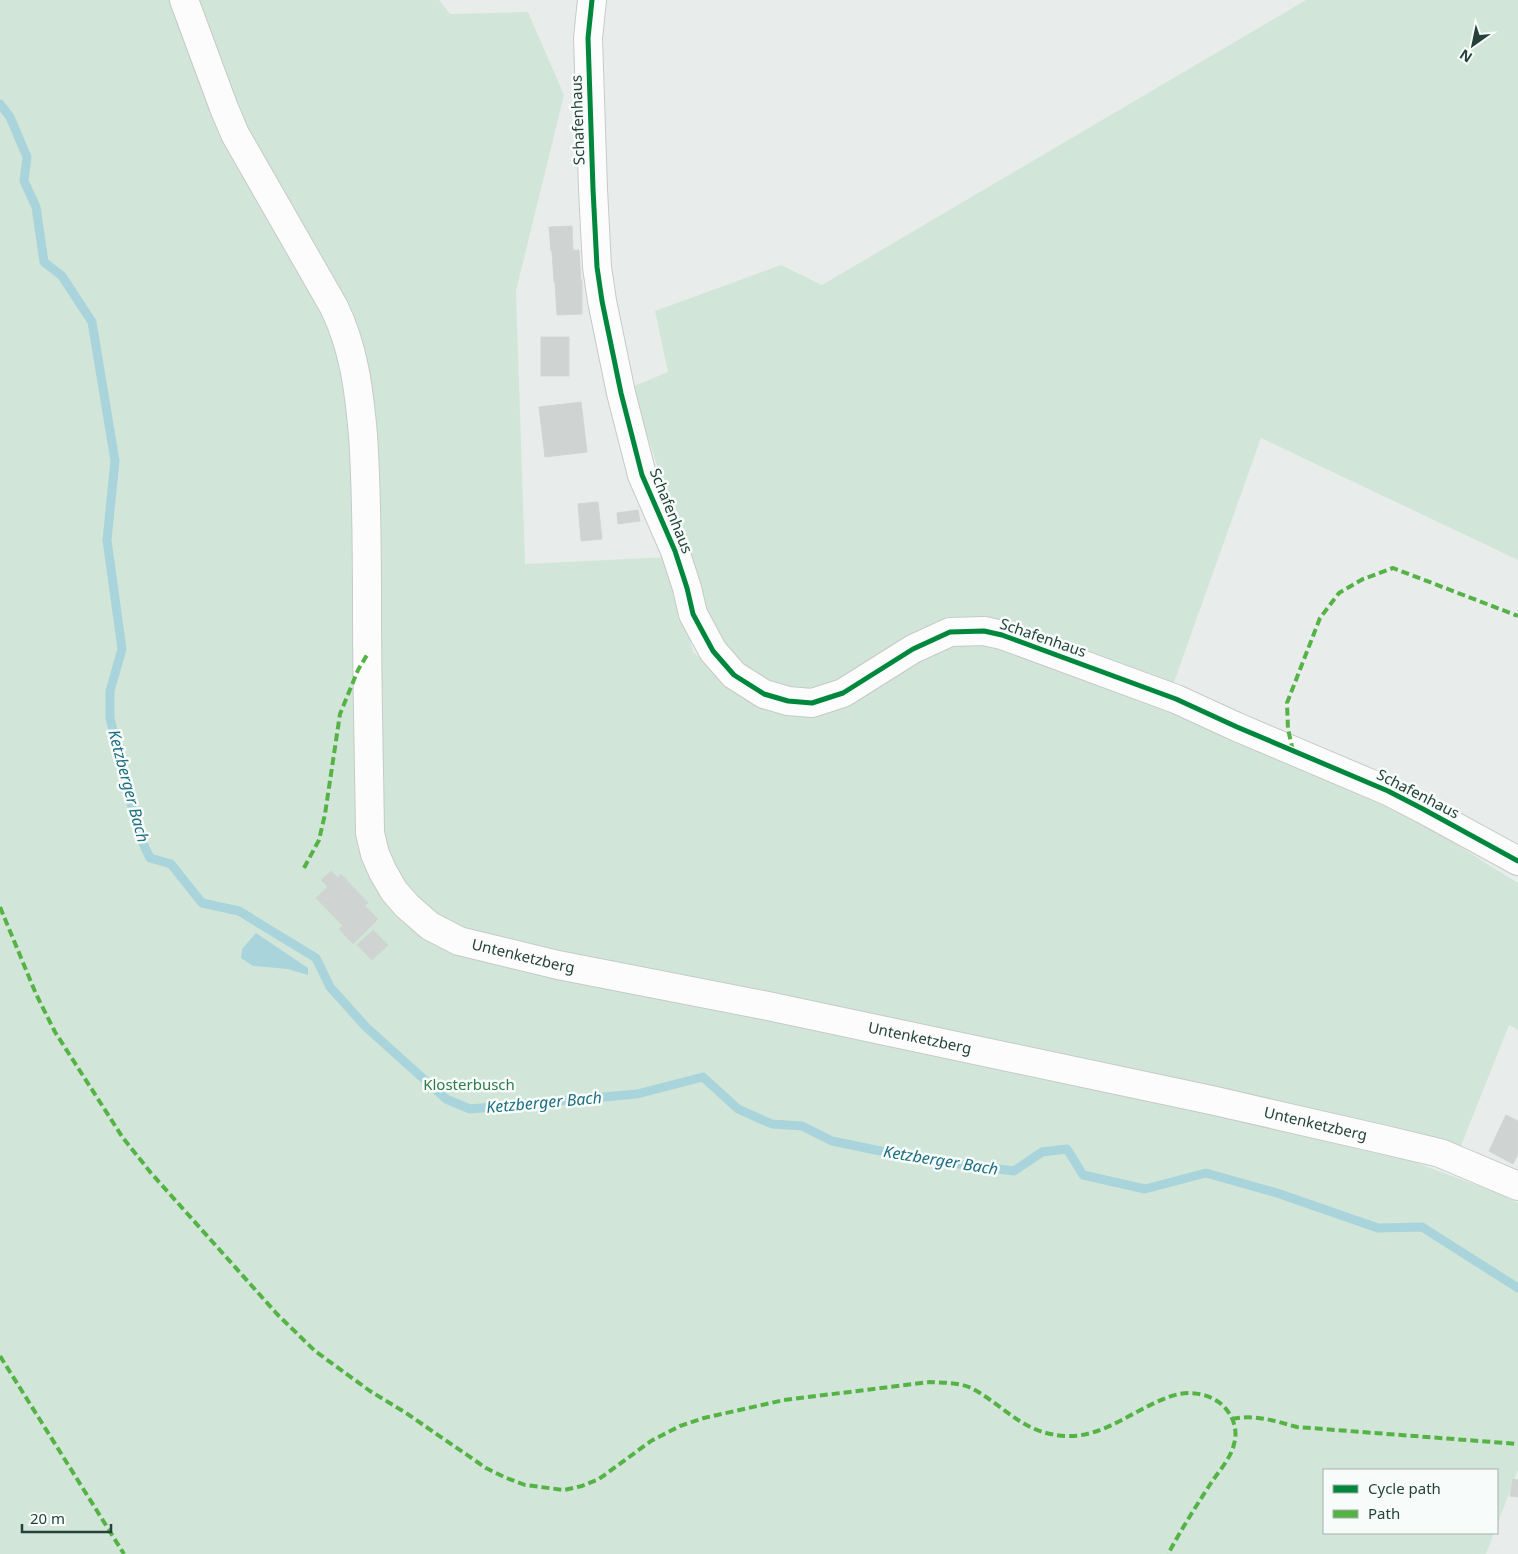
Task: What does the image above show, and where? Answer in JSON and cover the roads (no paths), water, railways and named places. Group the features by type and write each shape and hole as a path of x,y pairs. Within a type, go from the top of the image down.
{"street":[{"name":"Untenketzberg","path":"184,0 235,134 334,307 344,328 351,350 360,402 367,487 370,833 375,854 383,872 394,891 407,906 430,926 459,941 558,965 763,1005 1211,1100 1381,1139 1440,1153 1518,1186"},
{"name":"Schafenhaus","path":"592,0 588,38 595,238 598,276 611,346 642,475 674,551 687,588 693,614 713,651 734,675 764,694 788,701 812,704 843,693 913,649 950,632 984,631 1002,635 1176,699 1388,791 1423,808 1518,862"}],"water":[{"path":"256,933 308,968 308,975 288,969 253,966 241,958 242,949"}],"waterway":[{"name":"Ketzberger Bach","path":"0,104 10,117 27,157 24,181 36,207 44,262 62,276 92,322 115,461 107,540 122,649 110,691 110,718 139,835 150,858 171,864 202,903 239,911 316,958 330,987 366,1027 446,1099 470,1109 637,1094 703,1077 738,1109 772,1124 802,1126 832,1141 919,1159 1014,1171 1042,1152 1067,1149 1083,1175 1145,1189 1206,1173 1277,1193 1378,1228 1422,1227 1518,1288"}],"park label":[{"name":"Klosterbusch","path":"469,1085"}]}
